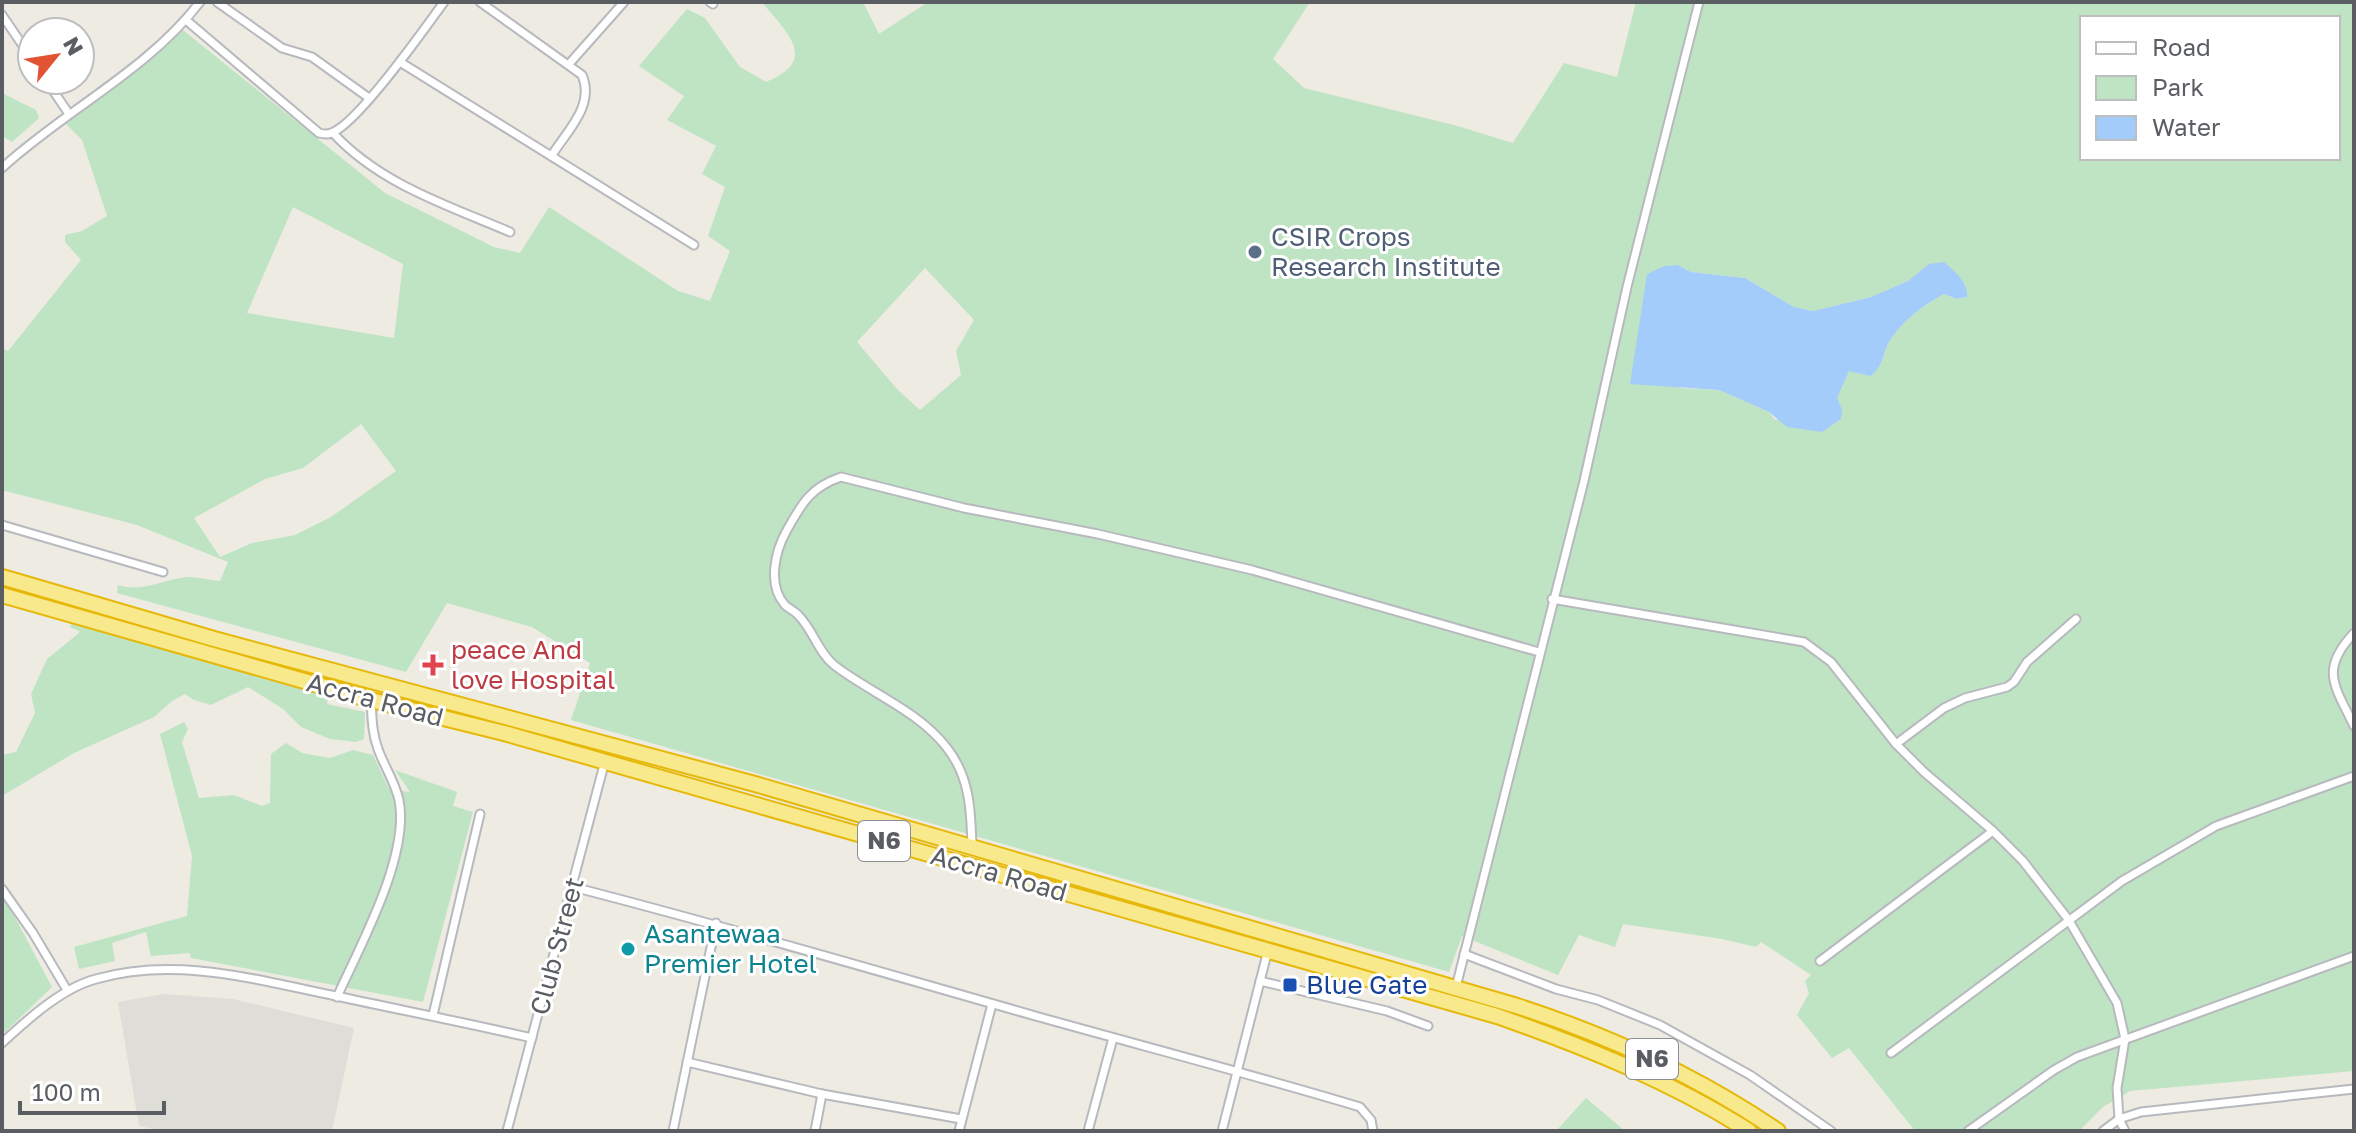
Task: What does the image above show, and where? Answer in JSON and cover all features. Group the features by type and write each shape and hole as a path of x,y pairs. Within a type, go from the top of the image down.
{"highway":[{"name":"Accra Road","path":"2,577 257,651 755,784 1517,1006 1576,1025 1661,1063 1728,1099 1778,1131"},
{"name":"Accra Road","path":"2,595 371,700 605,761 1497,1016 1563,1039 1646,1074 1749,1131"}],"street":[{"path":"2,168 69,114 125,75 186,20 200,2"},
{"path":"217,2 282,48 312,57 369,98"},
{"path":"186,20 319,133 333,133 400,62 444,2"},
{"path":"480,2 582,75 587,86 585,106 552,155"},
{"path":"569,64 624,2"},
{"path":"1456,987 1584,481 1627,287 1699,2"},
{"path":"2,15 16,36"},
{"path":"400,62 694,245"},
{"path":"57,96 69,114"},
{"path":"333,133 361,161 399,184 510,232"},
{"path":"972,848 971,805 966,783 948,748 913,717 831,662 801,617 786,606 778,593 774,564 782,538 809,494 824,483 841,477 964,508 1129,541 1252,570 1539,652"},
{"path":"2,525 163,572"},
{"path":"1552,599 1804,642 1831,662 1896,744 2023,861 2068,919 2117,1003 2125,1039 2117,1088 2119,1119 2125,1131"},
{"path":"1896,744 1944,708 1965,698 2007,687 2027,662 2076,619"},
{"path":"2354,633 2338,650 2333,664 2333,680 2354,726"},
{"path":"337,997 381,900 401,823 394,784 378,749 373,729 371,700"},
{"name":"Club Street","path":"507,1131 605,761"},
{"path":"1891,1053 2122,881 2216,826 2354,776"},
{"path":"433,1015 480,814"},
{"path":"1820,961 1993,831"},
{"path":"573,887 716,923 992,1004 1239,1070 1360,1107 1371,1120 1373,1131"},
{"path":"2,889 67,990"},
{"path":"673,1131 716,923"},
{"path":"1222,1131 1268,950"},
{"path":"1464,954 1660,1025 1750,1075 1831,1131"},
{"path":"1968,1131 2077,1057 2354,956"},
{"path":"2,1043 67,990 95,979 170,968 242,976 532,1038"},
{"path":"1260,981 1387,1011 1428,1026"},
{"path":"959,1131 992,1004"},
{"path":"1088,1131 1113,1038"},
{"path":"687,1062 822,1094 961,1119"},
{"path":"2103,1131 2119,1119 2155,1110 2354,1089"},
{"path":"815,1131 822,1094"}],"shaded area":[{"path":"164,994 233,999 354,1028 332,1131 164,1131 139,1126 118,1002"}],"green space":[{"path":"762,2 863,2 879,34 928,2 1310,2 1273,59 1304,88 1513,143 1564,63 1617,77 1636,2 2354,2 2354,1071 2130,1091 2103,1107 2079,1131 1915,1131 1849,1048 1832,1058 1797,1015 1809,993 1805,981 1811,975 1761,942 1756,947 1623,924 1615,947 1579,935 1558,975 1462,936 1449,972 571,720 590,663 532,627 447,603 406,672 117,593 118,585 145,587 188,577 220,581 228,562 137,525 2,490 2,348 8,351 81,260 65,242 65,235 82,231 107,216 82,140 66,124 138,70 183,30 385,193 494,247 520,253 549,207 678,291 710,301 730,251 708,236 725,187 702,174 716,146 667,120 684,96 639,66 687,9 705,18 740,67 766,82 792,64 795,55 788,34","holes":["293,207 403,264 394,338 247,313","1929,264 1967,297 1957,299 1944,294 1913,315 1893,336 1879,366 1870,376 1849,370 1836,398 1842,409 1775,420 1769,412 1719,390 1679,388 1678,265 1691,272 1745,278 1794,307 1813,311 1871,297 1908,281","925,268 974,320 956,351 961,375 920,410 897,389 857,342","361,424 396,471 331,517 295,535 252,543 220,557 194,518 265,479 303,468"]},
{"path":"2,93 36,110 39,118 12,142 2,136"},
{"path":"74,619 329,692 327,704 365,712 364,739 356,742 330,739 301,727 283,709 248,687 211,705 185,694 154,717 74,753 2,796 2,755 16,752 35,713 31,694 47,659 79,633 70,627"},
{"path":"184,722 188,729 182,742 199,798 234,795 262,806 270,803 271,754 286,743 302,753 330,758 353,750 373,755 389,789 410,792 395,770 457,792 453,806 473,812 423,1002 191,958 190,953 151,956 146,932 112,943 115,961 79,969 74,947 187,916 192,856 160,734"},
{"path":"2,893 52,987 2,1035"},
{"path":"1586,1098 1625,1131 1556,1131"}],"water":[{"path":"1944,262 1963,282 1967,297 1957,299 1944,294 1913,315 1893,336 1879,366 1870,376 1849,371 1837,398 1842,409 1841,419 1822,432 1787,427 1769,412 1719,390 1630,384 1647,274 1665,266 1678,265 1691,272 1745,278 1794,307 1813,311 1871,297 1908,281 1929,264"}],"place":[{"name":"CSIR Crops Research Institute","path":"1255,252"},
{"name":"peace And love Hospital","path":"433,665"},
{"name":"Asantewaa Premier Hotel","path":"628,949"},
{"name":"Blue Gate","path":"1290,985"}]}
